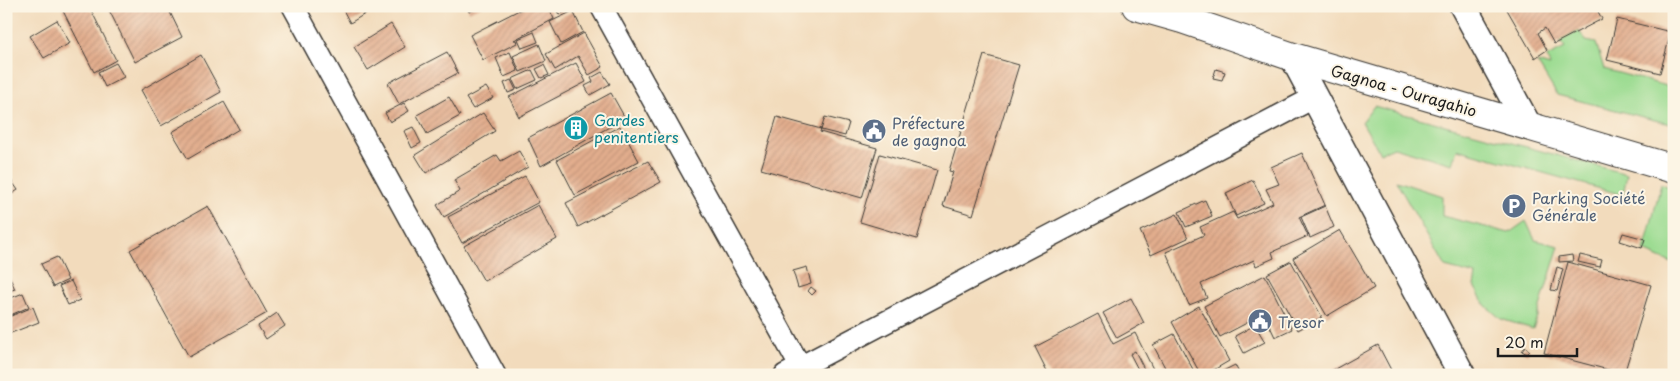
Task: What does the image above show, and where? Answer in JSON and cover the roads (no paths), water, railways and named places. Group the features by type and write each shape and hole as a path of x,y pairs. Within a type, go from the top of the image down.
{"main road":[{"name":"Gagnoa - Ouragahio","path":"1136,6 1179,12 1293,57 1674,169"}],"street":[{"path":"294,6 495,375"},
{"path":"601,6 797,372 1315,97"},
{"path":"1463,6 1529,127"},
{"path":"1293,57 1462,375"}],"place":[{"name":"Gardes penitentiers","path":"576,128"},
{"name":"Préfecture de gagnoa","path":"874,131"},
{"name":"Parking Société Générale","path":"1514,206"},
{"name":"Tresor","path":"1260,321"}]}
